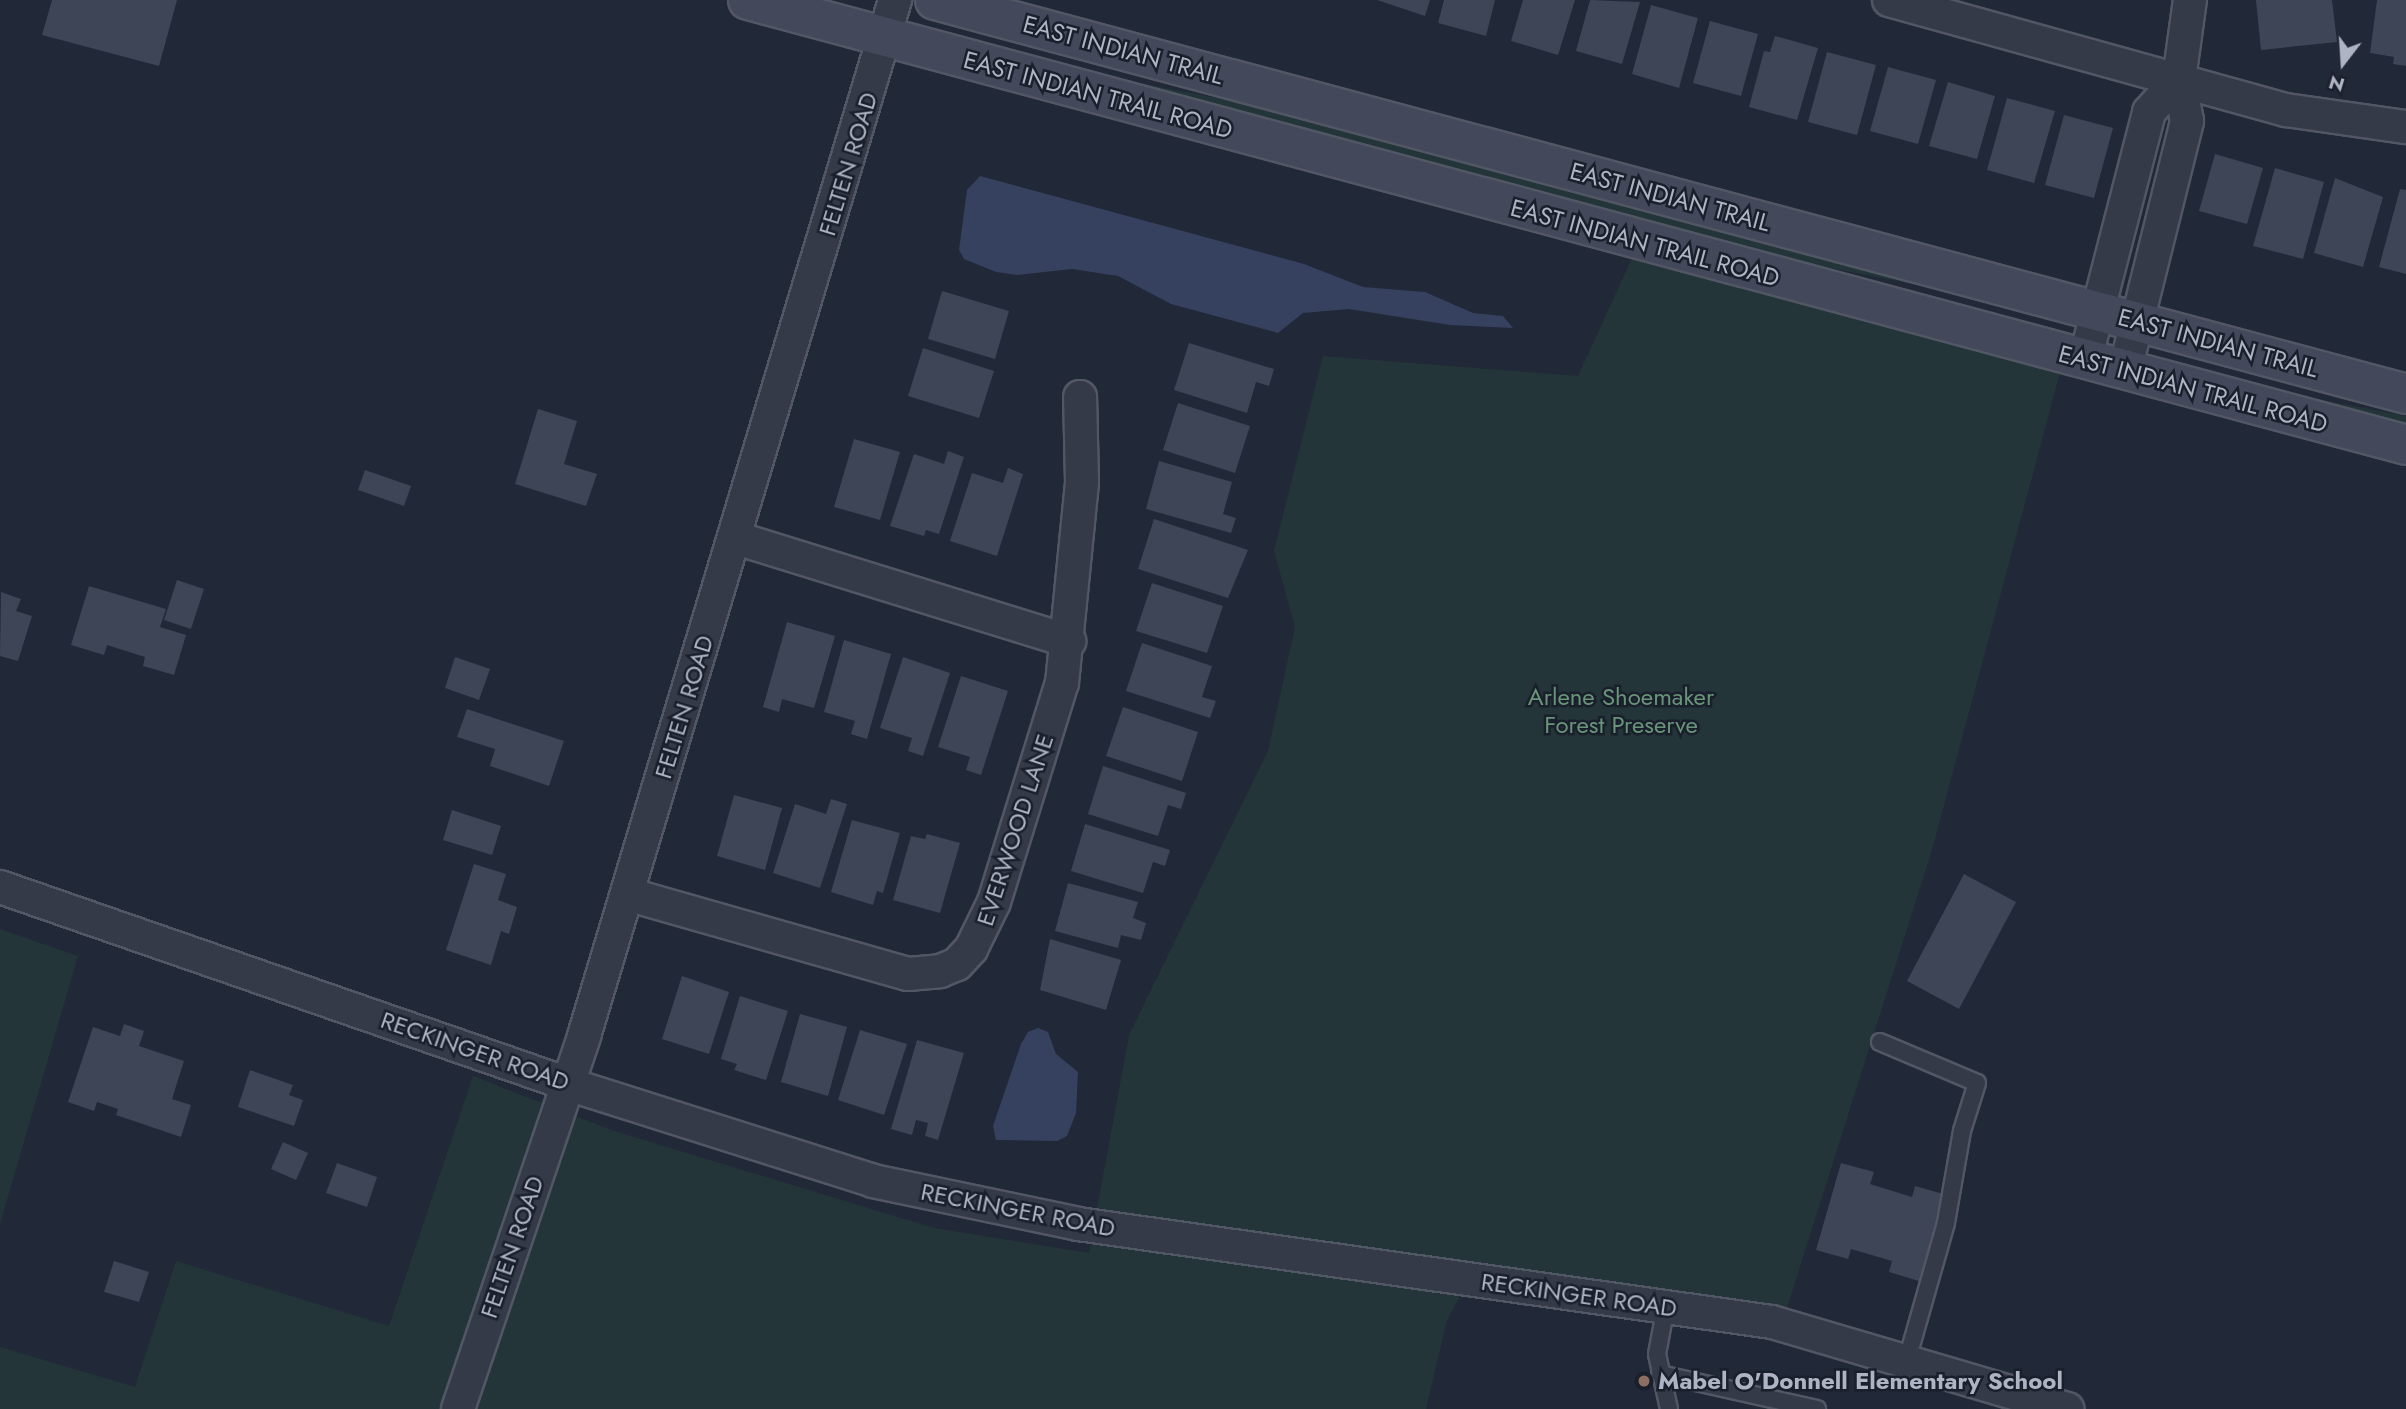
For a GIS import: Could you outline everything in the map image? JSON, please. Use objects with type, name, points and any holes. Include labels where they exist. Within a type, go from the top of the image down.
[{"type":"main road","points":[[748,0],[885,37]]},
{"type":"main road","name":"EAST INDIAN TRAIL","points":[[935,0],[2406,394]]},
{"type":"main road","name":"EAST INDIAN TRAIL ROAD","points":[[885,37],[2406,445]]},
{"type":"street","name":"FELTEN ROAD","points":[[458,1409],[568,1084],[627,894],[736,538],[895,0]]},
{"type":"street","points":[[1889,0],[2286,110],[2406,127]]},
{"type":"street","points":[[2124,370],[2187,121],[2179,79],[2190,0]]},
{"type":"street","points":[[2085,360],[2149,111],[2179,79]]},
{"type":"street","name":"EVERWOOD LANE","points":[[627,894],[882,969],[924,975],[957,964],[985,928],[995,902],[1062,683],[1069,641],[1082,482],[1080,397]]},
{"type":"street","points":[[736,538],[1069,641]]},
{"type":"street","name":"RECKINGER ROAD","points":[[0,887],[568,1084],[873,1181],[996,1210],[1772,1322],[2061,1408]]},
{"type":"lane","points":[[1880,1042],[1977,1083],[1962,1131],[1946,1223],[1907,1360]]},
{"type":"lane","points":[[1666,1306],[1657,1353],[1669,1409]]},
{"type":"lane","points":[[1660,1374],[1817,1409]]},
{"type":"green space","points":[[1122,80],[1298,113],[1913,278],[1913,284],[1721,247],[1119,86]]},
{"type":"green space","name":"Arlene Shoemaker Forest Preserve","points":[[1633,256],[2061,369],[1932,850],[1785,1314],[1478,1264],[1447,1320],[1426,1409],[0,1409],[0,1347],[135,1387],[176,1261],[389,1326],[473,1076],[611,1130],[934,1228],[1089,1253],[1129,1035],[1268,751],[1295,627],[1274,551],[1323,356],[1578,376]]},
{"type":"green space","points":[[2317,399],[2406,416],[2406,430],[2315,406]]},
{"type":"green space","points":[[0,929],[78,956],[0,1224]]},
{"type":"water","points":[[980,176],[1304,264],[1363,287],[1425,292],[1473,313],[1503,316],[1513,328],[1450,325],[1349,309],[1303,313],[1278,333],[1171,304],[1118,276],[1072,269],[1017,275],[996,272],[964,259],[959,250],[967,190]]},
{"type":"water","points":[[1038,1028],[1048,1032],[1056,1054],[1078,1072],[1076,1113],[1067,1136],[1057,1141],[996,1140],[993,1126],[1021,1044],[1028,1032]]},
{"type":"building","points":[[52,0],[177,0],[159,66],[42,35]]},
{"type":"building","points":[[1377,0],[1430,0],[1425,16]]},
{"type":"building","points":[[1444,0],[1495,0],[1486,36],[1438,23]]},
{"type":"building","points":[[1523,0],[1575,0],[1558,55],[1511,41]]},
{"type":"building","points":[[1590,0],[1640,2],[1622,64],[1576,51]]},
{"type":"building","points":[[2256,0],[2332,0],[2337,42],[2261,50]]},
{"type":"building","points":[[2377,0],[2406,0],[2406,66],[2393,64],[2394,57],[2370,53]]},
{"type":"building","points":[[1651,5],[1698,18],[1679,88],[1632,74]]},
{"type":"building","points":[[1710,21],[1758,34],[1741,96],[1693,83]]},
{"type":"building","points":[[1775,36],[1818,48],[1797,120],[1749,107],[1764,51],[1770,52]]},
{"type":"building","points":[[1827,52],[1876,65],[1857,135],[1808,122]]},
{"type":"building","points":[[1888,67],[1936,80],[1918,144],[1870,131]]},
{"type":"building","points":[[1948,82],[1995,96],[1977,159],[1929,146]]},
{"type":"building","points":[[2007,98],[2055,111],[2034,183],[1987,170]]},
{"type":"building","points":[[2064,115],[2113,128],[2094,198],[2045,185]]},
{"type":"building","points":[[2215,154],[2263,168],[2247,224],[2199,211]]},
{"type":"building","points":[[2275,168],[2324,182],[2303,259],[2253,246]]},
{"type":"building","points":[[2335,178],[2383,197],[2363,267],[2314,253]]},
{"type":"building","points":[[2400,189],[2406,190],[2406,274],[2379,267]]},
{"type":"building","points":[[942,291],[1009,311],[995,359],[928,339]]},
{"type":"building","points":[[1189,343],[1274,369],[1269,386],[1256,382],[1247,413],[1174,390]]},
{"type":"building","points":[[923,348],[994,371],[979,418],[908,396]]},
{"type":"building","points":[[1178,403],[1250,426],[1235,473],[1163,450]]},
{"type":"building","points":[[538,409],[577,421],[564,464],[597,474],[586,506],[515,484]]},
{"type":"building","points":[[854,439],[900,452],[880,520],[834,507]]},
{"type":"building","points":[[948,451],[964,457],[939,534],[926,530],[924,536],[890,526],[914,454],[944,464]]},
{"type":"building","points":[[1159,461],[1232,482],[1223,514],[1236,518],[1231,533],[1146,509]]},
{"type":"building","points":[[1008,468],[1023,474],[997,556],[950,541],[972,473],[1003,483]]},
{"type":"building","points":[[365,470],[411,486],[404,506],[358,490]]},
{"type":"building","points":[[1154,519],[1248,550],[1228,598],[1138,569]]},
{"type":"building","points":[[177,580],[204,589],[191,629],[164,620]]},
{"type":"building","points":[[1152,583],[1223,606],[1207,653],[1136,631]]},
{"type":"building","points":[[89,586],[166,609],[160,627],[186,635],[174,675],[143,666],[145,657],[107,645],[104,655],[71,645]]},
{"type":"building","points":[[1,592],[21,599],[16,611],[32,616],[18,661],[0,656]]},
{"type":"building","points":[[787,622],[835,636],[814,708],[782,699],[779,712],[763,707]]},
{"type":"building","points":[[844,640],[891,654],[867,739],[851,734],[855,721],[824,712]]},
{"type":"building","points":[[1142,643],[1212,666],[1202,697],[1216,701],[1210,718],[1126,691]]},
{"type":"building","points":[[455,657],[490,669],[479,700],[445,688]]},
{"type":"building","points":[[903,657],[950,673],[923,756],[908,751],[912,738],[880,728]]},
{"type":"building","points":[[961,676],[1008,691],[981,775],[966,770],[970,757],[938,747]]},
{"type":"building","points":[[1123,707],[1198,732],[1182,781],[1106,756]]},
{"type":"building","points":[[467,709],[564,741],[549,786],[490,766],[495,749],[457,737]]},
{"type":"building","points":[[1103,766],[1186,793],[1181,809],[1168,805],[1158,836],[1088,814]]},
{"type":"building","points":[[734,795],[782,808],[765,870],[717,856]]},
{"type":"building","points":[[831,799],[847,804],[820,888],[773,873],[795,804],[826,814]]},
{"type":"building","points":[[452,810],[501,826],[492,855],[443,840]]},
{"type":"building","points":[[852,820],[900,833],[883,893],[877,891],[873,905],[831,892]]},
{"type":"building","points":[[1085,824],[1170,850],[1165,866],[1153,862],[1143,893],[1071,871]]},
{"type":"building","points":[[927,834],[960,843],[940,913],[893,900],[911,836],[925,839]]},
{"type":"building","points":[[474,864],[506,874],[498,900],[517,907],[509,934],[501,931],[491,965],[446,950]]},
{"type":"building","points":[[1964,874],[2016,902],[1959,1009],[1907,981]]},
{"type":"building","points":[[1068,883],[1138,902],[1133,918],[1146,923],[1141,940],[1121,935],[1118,948],[1055,931]]},
{"type":"building","points":[[1050,939],[1121,960],[1106,1010],[1040,990]]},
{"type":"building","points":[[682,976],[729,992],[709,1054],[662,1039]]},
{"type":"building","points":[[740,996],[788,1011],[766,1080],[734,1070],[737,1064],[721,1059]]},
{"type":"building","points":[[800,1014],[847,1027],[828,1096],[781,1082]]},
{"type":"building","points":[[124,1024],[144,1031],[139,1046],[184,1061],[172,1099],[191,1105],[181,1137],[116,1115],[118,1109],[97,1102],[94,1111],[68,1102],[93,1027],[120,1036]]},
{"type":"building","points":[[860,1030],[907,1044],[884,1115],[838,1100]]},
{"type":"building","points":[[917,1040],[964,1053],[938,1140],[925,1136],[928,1123],[916,1120],[912,1135],[891,1129]]},
{"type":"building","points":[[250,1070],[293,1085],[289,1095],[303,1100],[294,1126],[238,1107]]},
{"type":"building","points":[[283,1142],[308,1153],[296,1180],[271,1169]]},
{"type":"building","points":[[337,1163],[377,1177],[367,1207],[326,1193]]},
{"type":"building","points":[[1841,1163],[1874,1172],[1870,1184],[1912,1197],[1915,1186],[1947,1195],[1922,1282],[1889,1272],[1892,1261],[1851,1249],[1848,1259],[1816,1250]]},
{"type":"building","points":[[114,1261],[149,1272],[139,1302],[104,1292]]},
{"type":"place","name":"Mabel O'Donnell Elementary School","points":[[1644,1381]]}]
